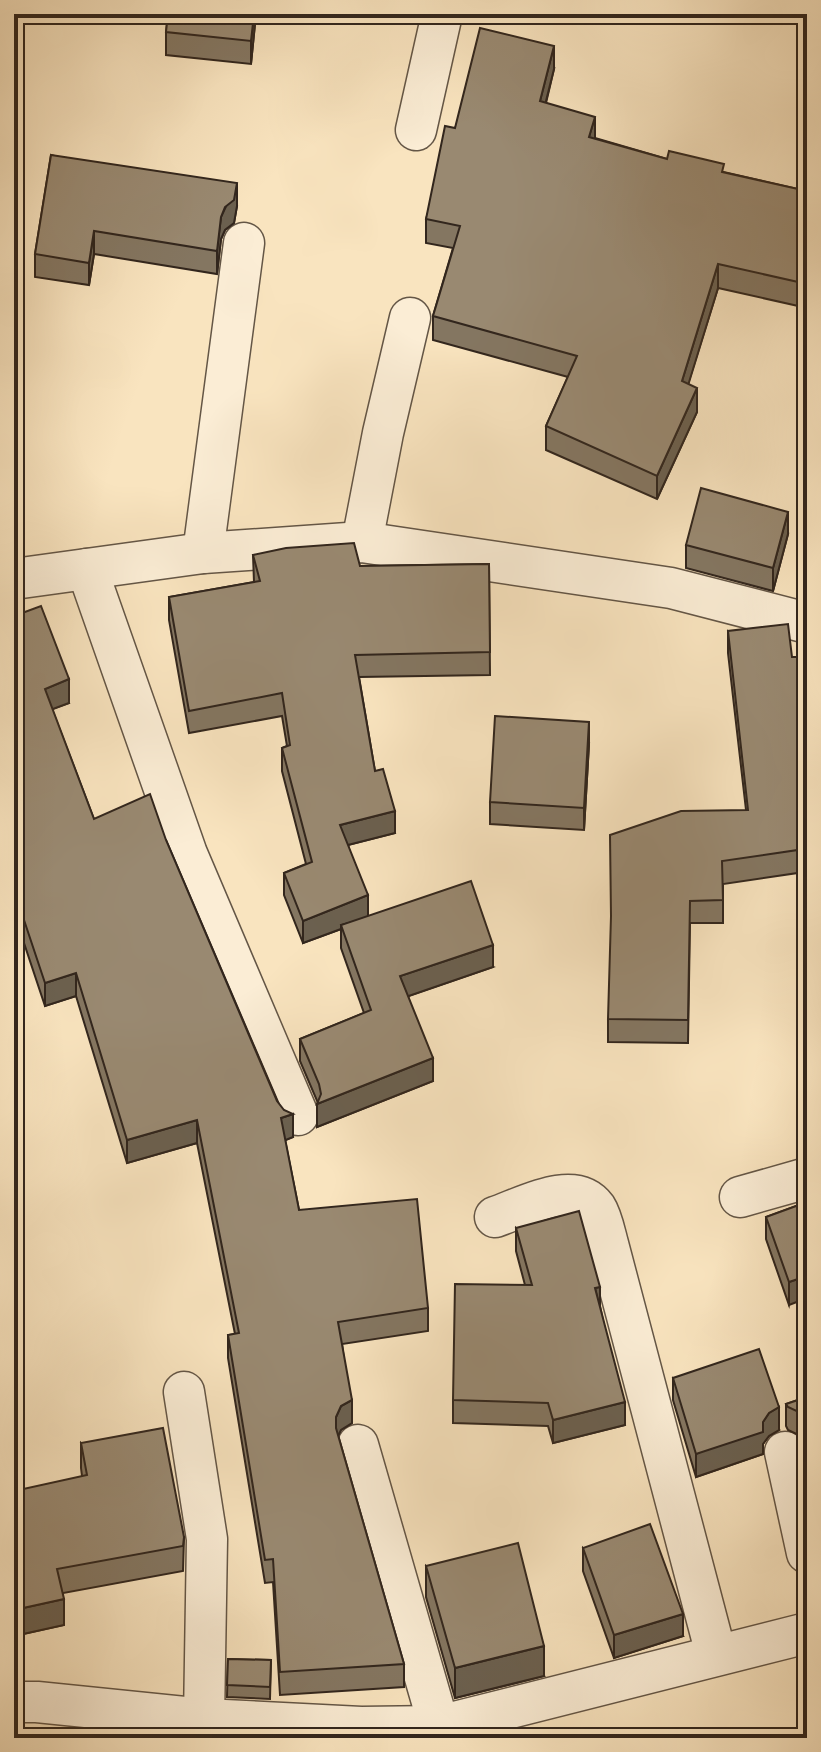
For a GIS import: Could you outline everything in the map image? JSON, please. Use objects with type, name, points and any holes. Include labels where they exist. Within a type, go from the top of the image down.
[{"type":"street","points":[[416,130],[442,14]]},
{"type":"street","points":[[203,553],[244,243]]},
{"type":"street","points":[[362,542],[410,318]]},
{"type":"street","points":[[14,579],[203,553],[362,542],[671,588],[805,614]]},
{"type":"street","points":[[87,569],[187,854],[298,1115]]},
{"type":"street","points":[[740,1197],[807,1178]]},
{"type":"street","points":[[495,1217],[564,1193],[583,1196],[597,1209],[716,1654]]},
{"type":"street","points":[[184,1392],[207,1539],[204,1719]]},
{"type":"street","points":[[358,1445],[439,1726]]},
{"type":"street","points":[[785,1452],[807,1553]]},
{"type":"street","points":[[14,1702],[204,1719],[361,1727],[439,1726],[807,1633]]},
{"type":"building","points":[[168,14],[254,14],[251,41],[166,32]]},
{"type":"building","points":[[480,28],[554,46],[540,101],[595,117],[589,137],[667,159],[669,151],[724,164],[722,172],[807,191],[807,284],[718,264],[682,381],[697,388],[657,476],[546,426],[577,356],[433,316],[460,226],[426,219],[445,126],[455,128]]},
{"type":"building","points":[[51,155],[237,183],[234,200],[225,207],[221,217],[217,251],[94,231],[89,263],[35,254]]},
{"type":"building","points":[[701,488],[788,512],[773,568],[686,545]]},
{"type":"building","points":[[354,543],[360,566],[489,564],[490,652],[355,655],[375,771],[383,769],[395,811],[340,825],[368,895],[303,921],[284,873],[312,862],[282,748],[290,745],[282,693],[189,711],[169,597],[260,581],[253,555],[286,548]]},
{"type":"building","points":[[41,606],[69,679],[45,689],[94,819],[150,794],[166,840],[277,1101],[284,1110],[293,1114],[281,1118],[299,1210],[417,1199],[428,1308],[338,1322],[352,1400],[341,1406],[336,1417],[336,1428],[404,1664],[280,1672],[273,1559],[265,1560],[228,1335],[239,1333],[197,1120],[127,1140],[76,973],[45,983],[19,905],[14,907],[14,616]]},
{"type":"building","points":[[788,624],[792,657],[807,657],[807,895],[798,850],[722,861],[723,900],[690,901],[688,1020],[608,1019],[610,835],[681,811],[748,810],[728,631]]},
{"type":"building","points":[[495,716],[589,722],[584,808],[490,802]]},
{"type":"building","points":[[471,881],[493,945],[400,976],[433,1058],[317,1104],[321,1094],[319,1084],[300,1039],[371,1010],[341,925]]},
{"type":"building","points":[[807,1202],[807,1276],[789,1282],[766,1217]]},
{"type":"building","points":[[579,1211],[600,1287],[595,1288],[625,1402],[553,1420],[548,1403],[453,1400],[455,1284],[532,1285],[516,1228]]},
{"type":"building","points":[[759,1349],[779,1407],[769,1413],[763,1422],[763,1432],[696,1454],[673,1378]]},
{"type":"building","points":[[807,1397],[807,1424],[801,1413],[786,1404]]},
{"type":"building","points":[[163,1428],[184,1537],[183,1546],[57,1569],[64,1599],[14,1610],[14,1491],[87,1475],[81,1443]]},
{"type":"building","points":[[650,1524],[683,1614],[614,1635],[583,1548]]},
{"type":"building","points":[[518,1543],[544,1646],[455,1668],[426,1566]]},
{"type":"building","points":[[228,1659],[271,1660],[270,1687],[227,1685]]}]
